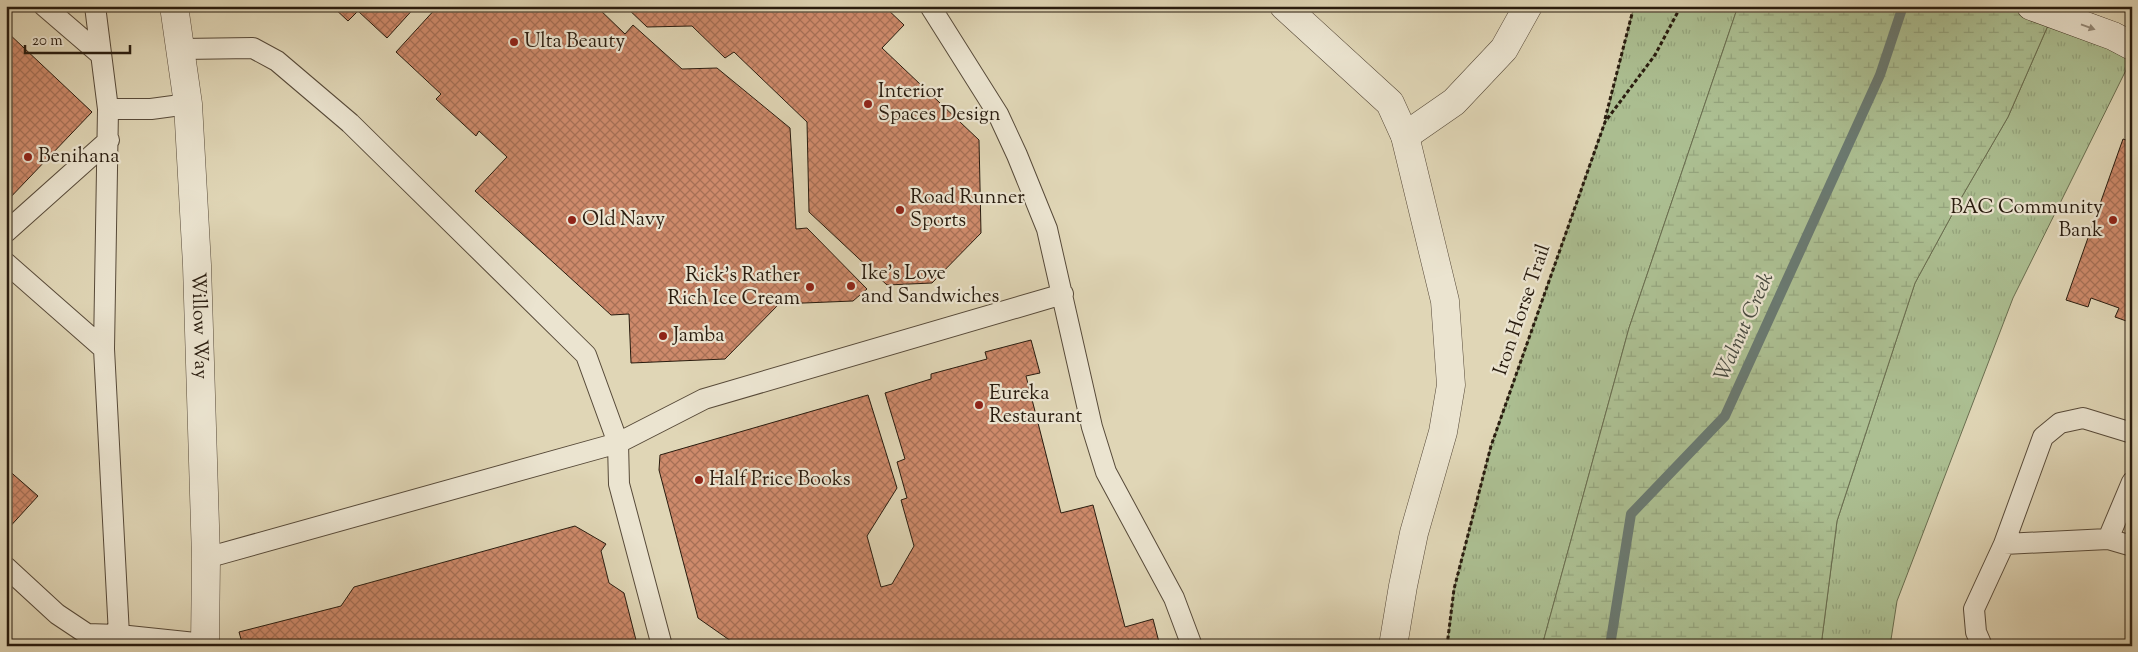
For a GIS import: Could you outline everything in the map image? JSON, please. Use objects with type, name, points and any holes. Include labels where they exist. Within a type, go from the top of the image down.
[{"type":"street","name":"Willow Way","points":[[174,6],[188,104],[197,265],[206,558],[205,645]]},
{"type":"street","points":[[1284,6],[1390,103],[1405,136],[1445,300],[1451,385],[1443,432],[1414,533],[1402,586],[1393,646]]},
{"type":"street","points":[[1405,136],[1454,102],[1504,49],[1528,6]]},
{"type":"street","points":[[2031,6],[2122,41]]},
{"type":"lane","points":[[44,6],[101,55]]},
{"type":"lane","points":[[95,6],[108,109],[109,140],[104,348],[119,635]]},
{"type":"lane","points":[[930,6],[998,114],[1047,229],[1092,427],[1106,472],[1174,598],[1192,646]]},
{"type":"lane","points":[[181,50],[252,48],[277,61],[350,123],[586,355],[618,443],[619,484],[662,646]]},
{"type":"lane","points":[[108,109],[151,109],[188,104]]},
{"type":"lane","points":[[6,232],[109,140]]},
{"type":"lane","points":[[6,263],[104,348]]},
{"type":"lane","points":[[206,558],[618,443],[704,399],[1063,294]]},
{"type":"lane","points":[[1982,646],[1976,632],[1974,609],[2004,544],[2043,437],[2060,423],[2082,418],[2132,433]]},
{"type":"lane","points":[[2108,539],[2132,482]]},
{"type":"lane","points":[[2004,544],[2108,539],[2132,546]]},
{"type":"lane","points":[[6,567],[57,614],[87,634],[119,635],[205,645]]},
{"type":"path","points":[[1605,122],[1634,6]]},
{"type":"path","name":"Iron Horse Trail","points":[[1447,646],[1454,590],[1491,446],[1605,122],[1655,55],[1681,6]]},
{"type":"green space","points":[[1634,6],[1738,6],[1629,328],[1542,646],[1447,646],[1454,589],[1491,446],[1605,122]]},
{"type":"green space","points":[[1738,6],[2031,6],[2053,14],[2008,117],[1915,283],[1837,521],[1821,646],[1542,646],[1629,328]]},
{"type":"green space","points":[[2053,14],[2132,58],[2013,298],[1897,601],[1890,646],[1821,646],[1837,521],[1915,283],[2008,117]]},
{"type":"building","points":[[332,6],[416,6],[387,38],[358,11],[348,21]]},
{"type":"building","points":[[438,6],[596,6],[625,34],[633,25],[682,69],[717,68],[790,128],[796,229],[807,228],[867,289],[853,301],[779,304],[725,359],[631,363],[629,314],[611,315],[475,191],[507,157],[479,131],[476,136],[436,99],[441,94],[396,52]]},
{"type":"building","points":[[625,6],[884,6],[904,25],[882,48],[979,140],[981,233],[932,283],[887,285],[809,212],[807,122],[734,52],[725,58],[692,26],[647,27]]},
{"type":"building","name":"Benihana","points":[[6,31],[92,112],[6,202]]},
{"type":"building","name":"BAC Community Bank","points":[[2123,139],[2132,142],[2132,323],[2115,317],[2119,308],[2091,298],[2088,307],[2066,300]]},
{"type":"building","points":[[1031,340],[1040,373],[1026,376],[1061,513],[1093,505],[1125,627],[1153,619],[1160,646],[738,646],[698,618],[659,470],[660,455],[868,395],[897,488],[867,536],[881,587],[892,584],[914,546],[901,500],[907,498],[897,462],[905,459],[885,393],[931,379],[931,374],[987,359],[985,352]]},
{"type":"building","points":[[6,468],[38,496],[6,531]]},
{"type":"building","points":[[575,526],[606,544],[601,551],[609,583],[624,593],[637,644],[635,646],[243,646],[239,632],[341,606],[354,587]]},
{"type":"waterway","name":"Walnut Creek","points":[[1610,646],[1631,514],[1725,416],[1880,75],[1903,6]]},
{"type":"place","name":"Ulta Beauty","points":[[514,42]]},
{"type":"place","name":"Interior Spaces Design","points":[[868,104]]},
{"type":"place","name":"Benihana","points":[[28,157]]},
{"type":"place","name":"Road Runner Sports","points":[[900,210]]},
{"type":"place","name":"Old Navy","points":[[572,220]]},
{"type":"place","name":"BAC Community Bank","points":[[2113,220]]},
{"type":"place","name":"Ike's Love and Sandwiches","points":[[851,286]]},
{"type":"place","name":"Rick's Rather Rich Ice Cream","points":[[810,287]]},
{"type":"place","name":"Jamba","points":[[663,336]]},
{"type":"place","name":"Eureka Restaurant","points":[[979,405]]},
{"type":"place","name":"Half Price Books","points":[[699,480]]}]
